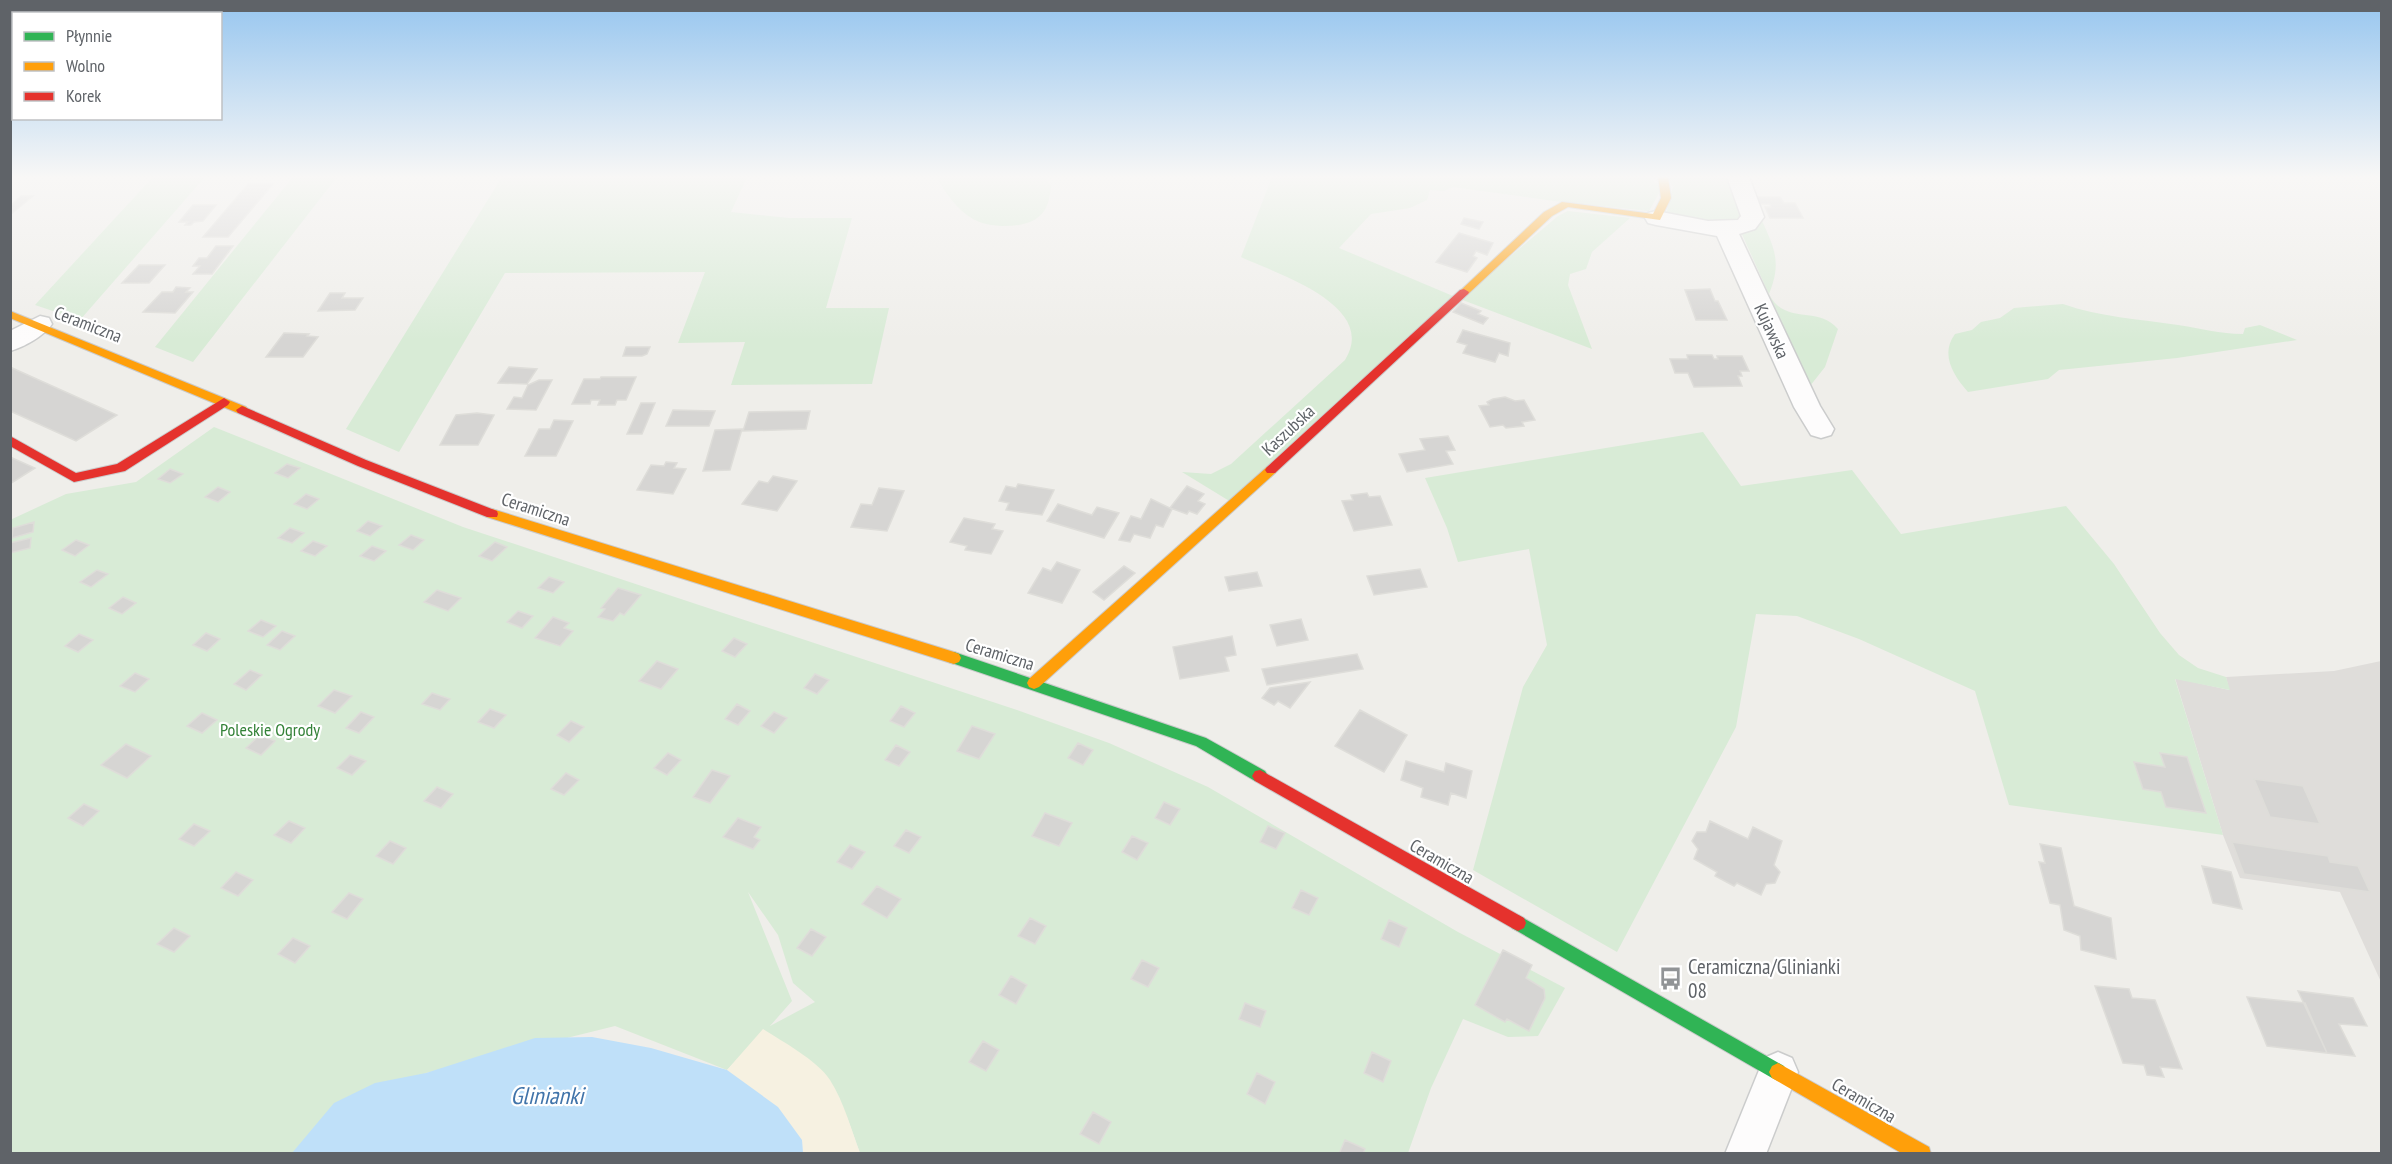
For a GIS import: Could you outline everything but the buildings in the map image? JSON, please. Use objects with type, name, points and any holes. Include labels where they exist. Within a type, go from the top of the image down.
[{"type":"street","name":"Kaszubska","points":[[1034,683],[1304,441],[1529,231]]},
{"type":"street","name":"Kujawska","points":[[1726,231],[1807,406],[1821,429]]},
{"type":"street","name":"Ceramiczna","points":[[10,314],[152,369],[338,454],[483,511],[1034,683],[1130,714],[1201,742],[1922,1154]]},
{"type":"street","points":[[10,343],[40,324]]},
{"type":"street","points":[[10,440],[74,478],[121,468],[224,402]]},
{"type":"street","points":[[1745,1154],[1778,1072]]},
{"type":"shaded area","points":[[2381,661],[2381,982],[2340,892],[2240,878],[2223,835],[2175,678],[2229,690],[2226,677],[2334,671]]},
{"type":"green space","points":[[103,231],[158,231],[80,320],[35,305]]},
{"type":"green space","points":[[249,231],[295,231],[193,362],[155,347]]},
{"type":"green space","points":[[468,231],[848,231],[826,308],[889,308],[872,384],[731,385],[745,342],[678,343],[705,272],[505,273],[399,452],[346,429]]},
{"type":"green space","points":[[1251,231],[1355,231],[1339,248],[1453,296],[1231,502],[1182,472],[1211,474],[1231,464],[1345,360],[1352,340],[1348,323],[1337,308],[1319,294],[1241,257]]},
{"type":"green space","points":[[1540,231],[1615,231],[1592,252],[1586,269],[1570,274],[1568,285],[1592,349],[1460,299]]},
{"type":"green space","points":[[1767,231],[1776,262],[1769,294],[1776,304],[1792,313],[1821,318],[1838,329],[1825,367],[1810,386],[1741,232]]},
{"type":"green space","points":[[2063,304],[2105,315],[2226,333],[2243,334],[2245,328],[2260,325],[2297,340],[2177,358],[2059,370],[2048,379],[1968,392],[1950,364],[1949,349],[1955,334],[1972,330],[1981,322],[2000,318],[2014,308]]},
{"type":"green space","name":"Poleskie Ogrody","points":[[214,427],[463,527],[1017,710],[1109,743],[1208,787],[1458,932],[1565,988],[1538,1036],[1508,1037],[1463,1019],[1431,1088],[1408,1153],[860,1153],[847,1117],[764,1030],[727,1070],[615,1026],[426,1073],[293,1153],[11,1153],[10,520],[66,494],[136,482]],"holes":[[[748,892],[778,935],[793,983],[815,1002],[770,1026],[792,1001]]]},
{"type":"green space","points":[[1703,432],[1741,486],[1852,470],[1901,534],[2066,506],[2114,564],[2160,633],[2179,655],[2198,668],[2226,677],[2230,690],[2175,679],[2223,835],[2009,805],[1975,691],[1859,639],[1797,616],[1756,614],[1736,727],[1617,952],[1473,870],[1523,687],[1547,645],[1529,549],[1458,562],[1447,528],[1425,478]]},
{"type":"sand","points":[[763,1029],[817,1065],[830,1080],[843,1106],[860,1153],[803,1153],[802,1140],[727,1070]]},
{"type":"water","name":"Glinianki","points":[[592,1037],[651,1048],[727,1070],[778,1107],[802,1140],[803,1153],[292,1153],[334,1103],[375,1083],[426,1073],[535,1038]]},
{"type":"traffic: fast","points":[[954,658],[1201,742],[1260,776]]},
{"type":"traffic: fast","points":[[1518,923],[1778,1072]]},
{"type":"traffic: slow","points":[[1464,292],[1529,231]]},
{"type":"traffic: slow","points":[[10,314],[242,410]]},
{"type":"traffic: slow","points":[[1034,683],[1271,470]]},
{"type":"traffic: slow","points":[[492,514],[954,658]]},
{"type":"traffic: slow","points":[[1778,1072],[1922,1154]]},
{"type":"traffic: jam","points":[[1271,470],[1464,292]]},
{"type":"traffic: jam","points":[[10,440],[74,478],[121,468],[224,402]]},
{"type":"traffic: jam","points":[[242,410],[362,463],[492,514]]},
{"type":"traffic: jam","points":[[1260,776],[1518,923]]},
{"type":"place","name":"Ceramiczna/Glinianki 08","points":[[1670,978]]}]
